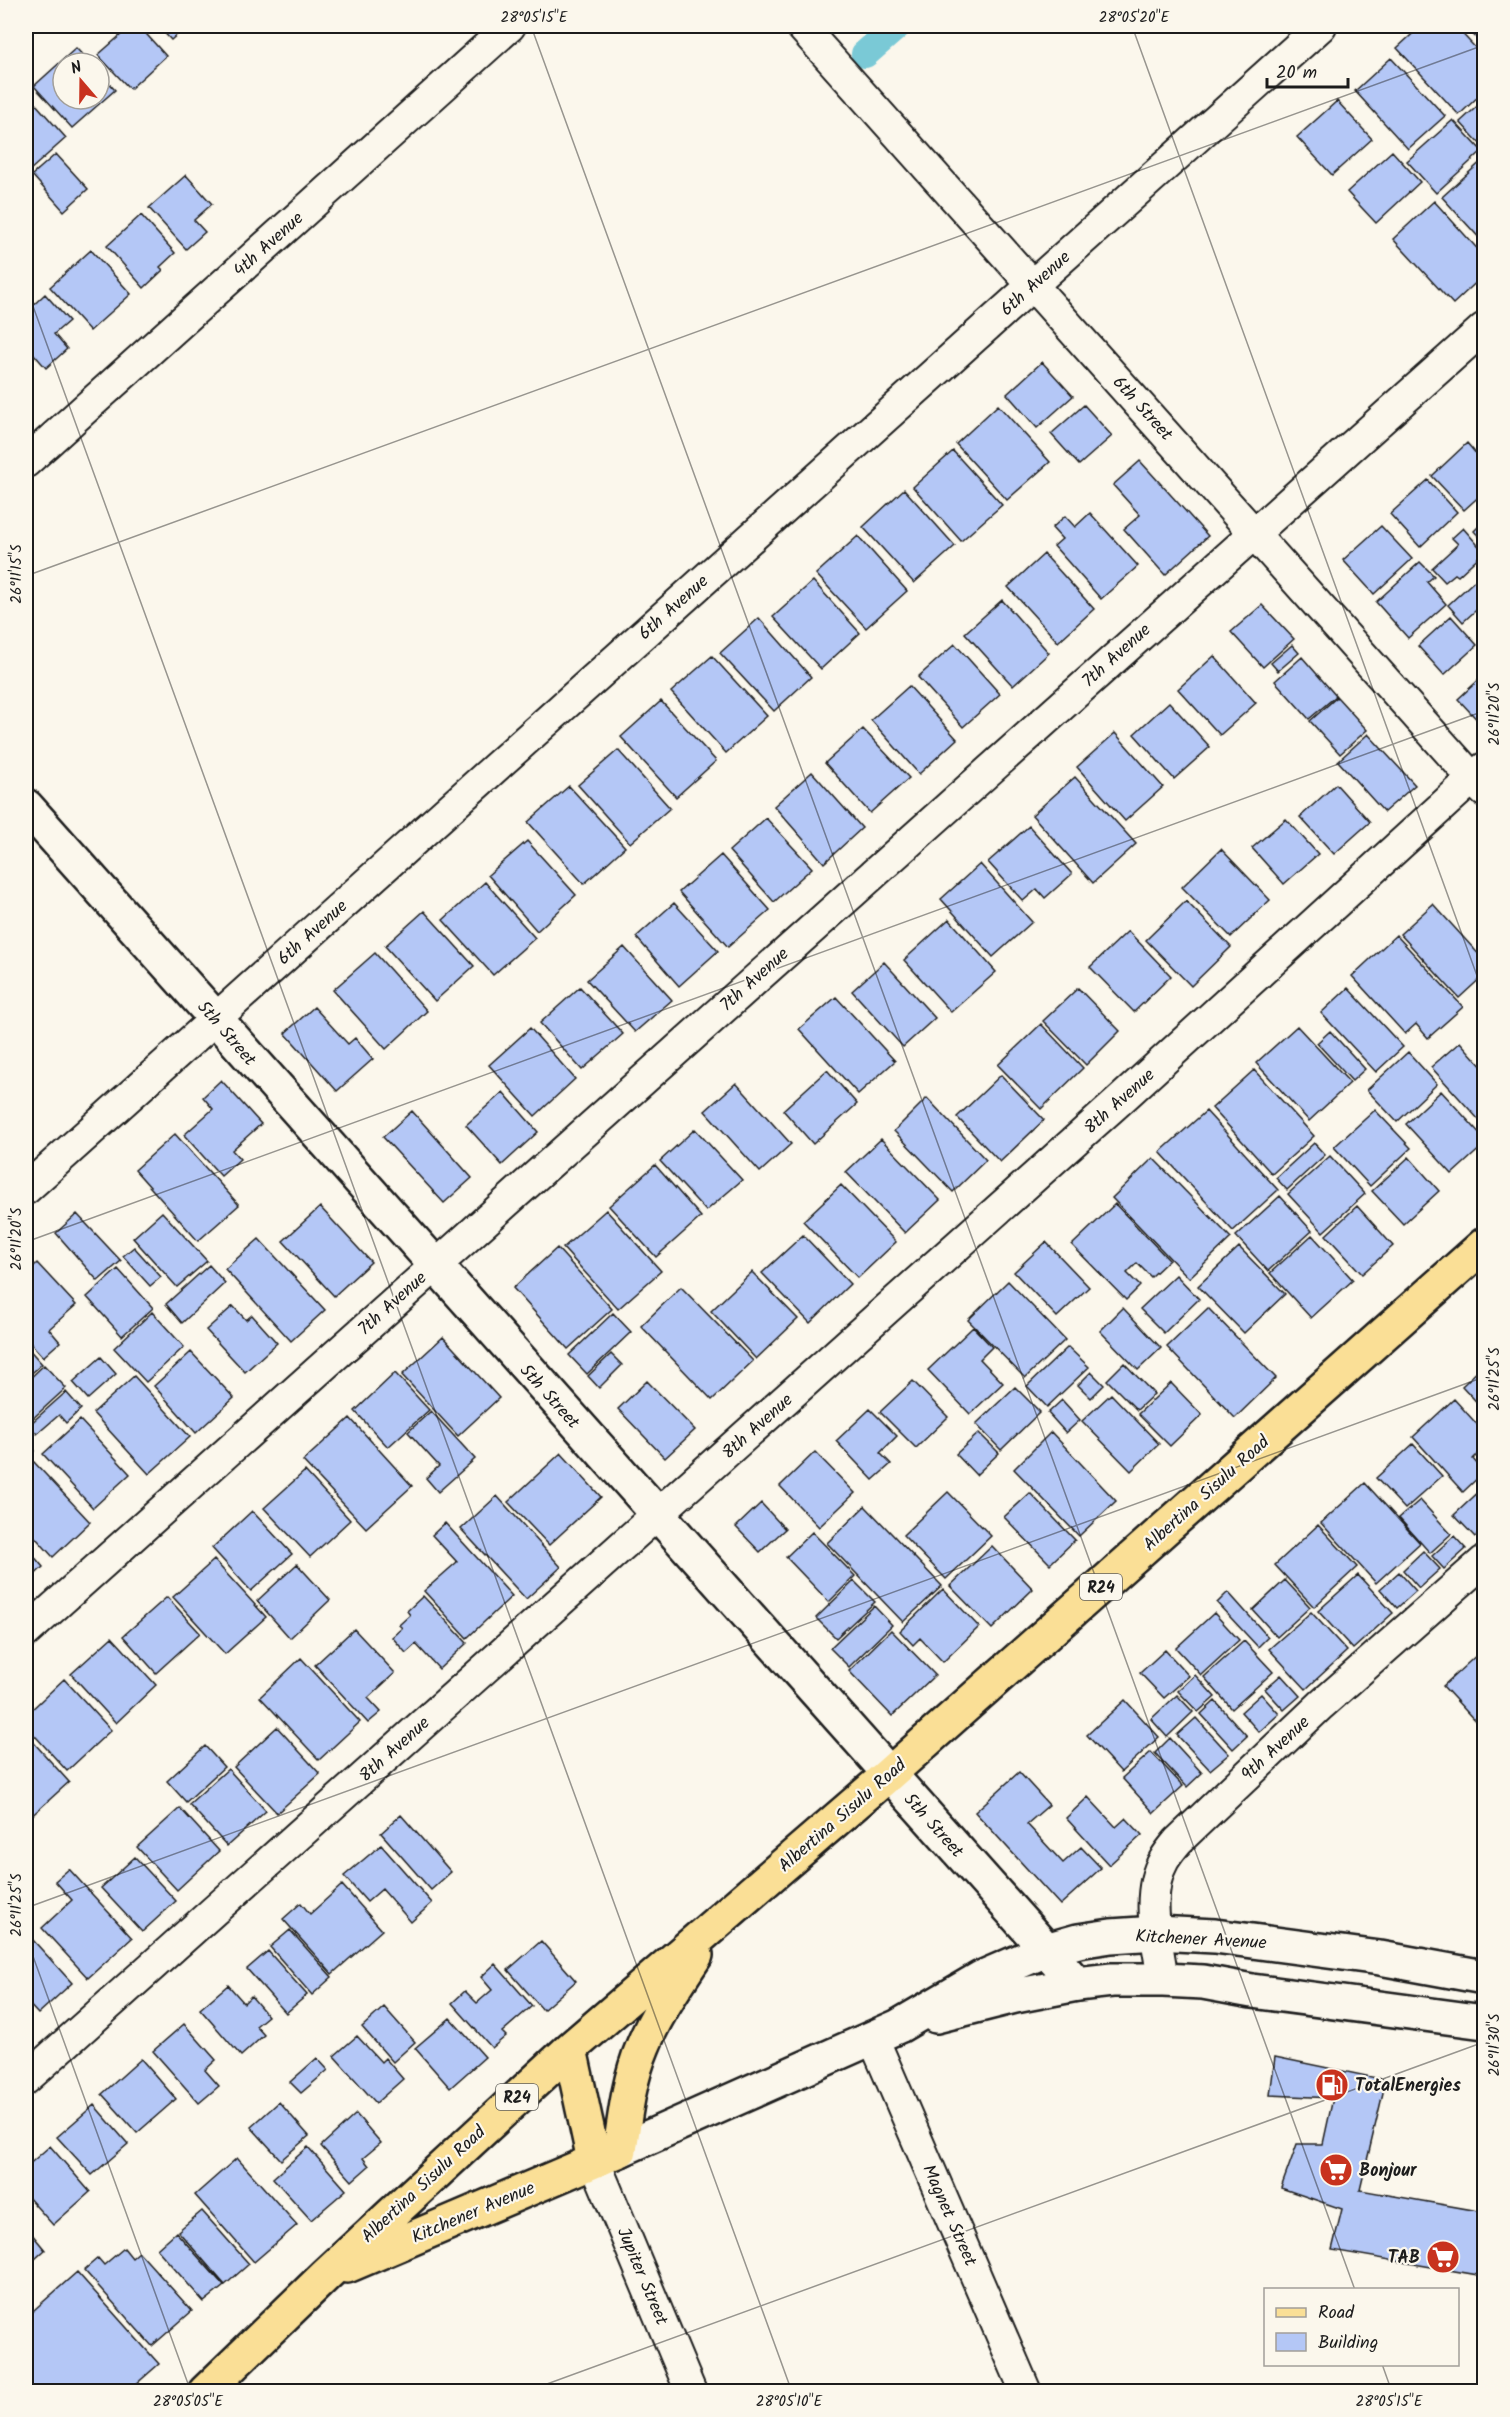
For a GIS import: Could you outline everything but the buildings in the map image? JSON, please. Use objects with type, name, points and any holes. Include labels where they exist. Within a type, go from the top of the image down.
[{"type":"main road","name":"Albertina Sisulu Road","points":[[204,2391],[570,2049],[888,1775],[1485,1245]]},
{"type":"main road","name":"R24","points":[[607,2155],[643,2046],[667,1999],[715,1926]]},
{"type":"main road","points":[[570,2049],[607,2155]]},
{"type":"main road","name":"Kitchener Avenue","points":[[326,2275],[607,2155]]},
{"type":"street","name":"4th Avenue","points":[[26,462],[510,26]]},
{"type":"street","name":"6th Street","points":[[801,26],[1254,532],[1481,779]]},
{"type":"street","name":"6th Avenue","points":[[26,1189],[1321,26]]},
{"type":"street","name":"7th Avenue","points":[[26,1632],[1254,532],[1485,328]]},
{"type":"street","name":"8th Avenue","points":[[26,2079],[1481,779]]},
{"type":"street","name":"5th Street","points":[[26,806],[888,1775],[1077,1984]]},
{"type":"street","name":"9th Avenue","points":[[1163,1980],[1156,1933],[1154,1904],[1156,1880],[1163,1861],[1178,1841],[1321,1705],[1485,1561]]},
{"type":"street","name":"Kitchener Avenue","points":[[607,2155],[886,2032],[981,1978],[1046,1950],[1100,1937],[1156,1933],[1215,1936],[1380,1958],[1485,1977]]},
{"type":"street","name":"Kitchener Avenue","points":[[886,2032],[1015,1996],[1112,1980],[1203,1982],[1252,1991],[1485,2022]]},
{"type":"street","name":"Magnet Street","points":[[886,2032],[1026,2391]]},
{"type":"street","name":"Jupiter Street","points":[[607,2155],[691,2391]]},
{"type":"waterway","points":[[865,54],[897,26]]},
{"type":"place","name":"TotalEnergies","points":[[1332,2085]]},
{"type":"place","name":"Bonjour","points":[[1336,2170]]},
{"type":"place","name":"TAB","points":[[1443,2257]]}]
